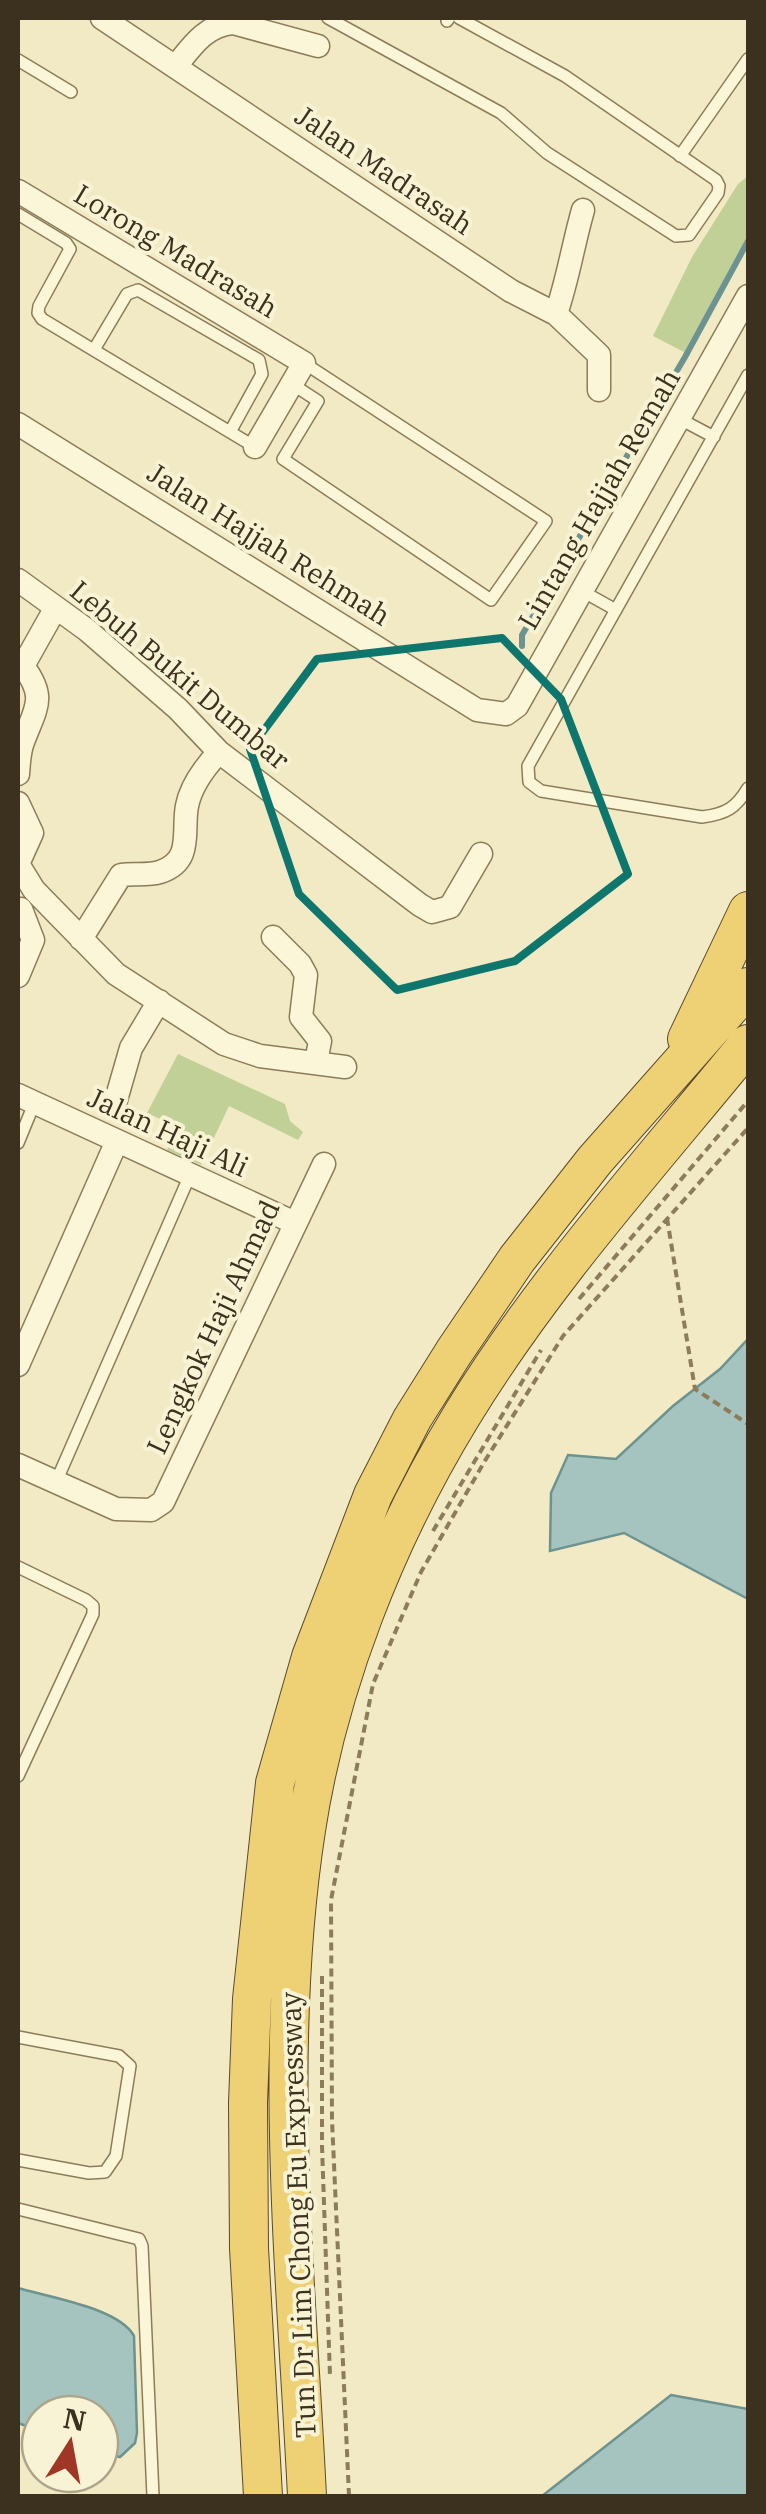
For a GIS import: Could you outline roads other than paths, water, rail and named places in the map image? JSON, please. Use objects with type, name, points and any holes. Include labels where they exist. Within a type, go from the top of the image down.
[{"type":"highway","points":[[668,1080],[748,911]]},
{"type":"highway","name":"Tun Dr Lim Chong Eu Expressway","points":[[263,2496],[250,2248],[248,2103],[252,1998],[275,1783],[294,1713],[342,1570],[412,1419],[517,1259],[595,1160],[668,1080],[741,1016]]},
{"type":"highway","name":"Tun Dr Lim Chong Eu Expressway","points":[[307,2496],[293,2233],[290,2008],[292,1950],[306,1828],[333,1713],[395,1544],[424,1481],[461,1416],[559,1276],[697,1107],[741,1016]]},
{"type":"highway","points":[[697,1107],[748,1068]]},
{"type":"street","name":"Jalan Madrasah","points":[[102,18],[511,291],[556,314],[599,355],[599,390]]},
{"type":"street","points":[[176,66],[196,41],[222,24],[233,23],[318,46]]},
{"type":"street","name":"Lorong Madrasah","points":[[18,190],[304,363]]},
{"type":"street","points":[[556,314],[583,210]]},
{"type":"street","name":"Lintang Hajjah Remah","points":[[489,714],[506,714],[517,706],[747,302]]},
{"type":"street","points":[[256,446],[304,363]]},
{"type":"street","name":"Jalan Hajjah Rehmah","points":[[18,424],[489,714]]},
{"type":"street","name":"Lebuh Bukit Dumbar","points":[[18,580],[87,630],[178,709],[219,752],[391,885],[432,912],[450,907],[480,854]]},
{"type":"street","points":[[18,774],[21,746],[39,704],[36,683],[20,665],[35,649],[55,609]]},
{"type":"street","points":[[81,939],[121,875],[159,872],[182,854],[187,842],[187,806],[206,766],[219,752]]},
{"type":"street","points":[[18,803],[32,833],[18,864],[34,940],[18,976]]},
{"type":"street","points":[[24,903],[81,939],[116,974],[224,1044],[260,1056],[344,1067]]},
{"type":"street","points":[[273,937],[306,975],[300,1010],[320,1041],[316,1062]]},
{"type":"street","points":[[116,1100],[132,1048],[159,1001]]},
{"type":"street","name":"Jalan Haji Ali","points":[[26,1099],[295,1224]]},
{"type":"street","points":[[18,1365],[116,1141]]},
{"type":"street","name":"Lengkok Haji Ahmad","points":[[56,1482],[116,1509],[151,1510],[163,1502],[324,1164]]},
{"type":"street","points":[[18,1465],[56,1482]]},
{"type":"lane","points":[[328,18],[407,55],[500,112],[547,152],[680,238],[692,232],[720,186],[565,76],[452,18]]},
{"type":"lane","points":[[680,156],[748,59]]},
{"type":"lane","points":[[18,60],[71,92]]},
{"type":"lane","points":[[18,214],[66,242],[70,249],[38,313],[42,319],[256,446]]},
{"type":"lane","points":[[95,348],[126,294],[138,290],[259,360],[262,374],[230,432]]},
{"type":"lane","points":[[292,384],[318,400],[284,459],[492,600],[546,521],[304,363]]},
{"type":"lane","points":[[748,375],[528,766],[529,782],[541,790],[702,817],[721,815],[737,807],[748,788]]},
{"type":"lane","points":[[680,419],[714,437]]},
{"type":"lane","points":[[582,591],[616,610]]},
{"type":"lane","points":[[18,1143],[26,1099]]},
{"type":"lane","points":[[56,1482],[190,1175]]},
{"type":"lane","points":[[18,1567],[86,1600],[93,1606],[93,1614],[18,1776]]},
{"type":"lane","points":[[18,2037],[119,2056],[130,2066],[116,2156],[105,2172],[89,2173],[18,2160]]},
{"type":"lane","points":[[18,2209],[139,2239],[153,2496]]},
{"type":"water","points":[[748,1339],[748,1599],[624,1533],[550,1551],[551,1493],[568,1455],[616,1459],[720,1369]]},
{"type":"water","points":[[18,2288],[99,2311],[126,2326],[134,2336],[137,2433],[135,2443],[120,2457],[120,2394],[20,2394],[18,2423]]},
{"type":"water","points":[[671,2395],[748,2409],[748,2496],[542,2496]]},
{"type":"waterway","points":[[522,646],[522,635],[685,357],[748,241]]}]
